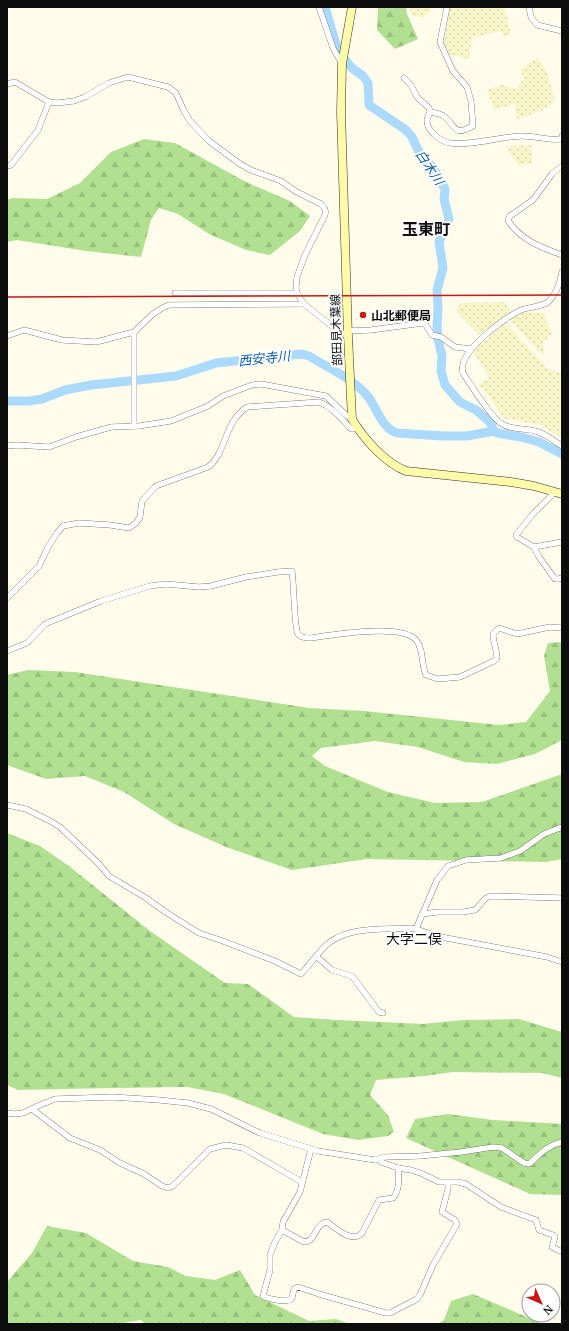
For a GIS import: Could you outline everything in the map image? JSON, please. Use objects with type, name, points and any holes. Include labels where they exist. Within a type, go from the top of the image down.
[{"type":"main road","name":"部田見木葉線","points":[[352,7],[343,59],[341,112],[352,419],[365,439],[396,467],[406,471],[511,482],[562,494]]},
{"type":"street","points":[[319,7],[333,48],[343,59]]},
{"type":"street","points":[[430,112],[440,114],[446,118],[454,129],[460,131],[472,126],[472,101],[468,88],[453,71],[440,42],[447,7]]},
{"type":"street","points":[[529,7],[531,17],[537,25],[562,31]]},
{"type":"street","points":[[7,84],[15,82],[49,102],[57,103],[74,101],[85,97],[109,83],[128,77],[168,87],[174,90],[178,94],[184,111],[190,121],[209,141],[240,164],[251,170],[281,181],[295,191],[321,204],[325,209],[325,215],[322,223],[304,255],[297,277],[297,293],[304,304],[338,331],[348,333],[423,323],[432,335],[441,337],[451,346],[471,350]]},
{"type":"street","points":[[404,78],[411,85],[417,97],[429,108],[430,112],[427,121],[428,126],[442,141],[450,143],[484,141],[523,135],[553,140],[562,139]]},
{"type":"street","points":[[7,166],[11,165],[38,130],[49,102]]},
{"type":"street","points":[[562,166],[552,174],[533,200],[510,216],[508,220],[510,224],[528,240],[562,255]]},
{"type":"street","points":[[562,272],[557,290],[546,303],[522,310],[508,317],[482,338],[471,350],[462,366],[463,373],[493,416],[501,424],[535,431],[562,446]]},
{"type":"street","points":[[175,293],[297,293]]},
{"type":"street","points":[[7,336],[24,330],[62,340],[96,342],[134,332],[158,311],[169,305],[304,304]]},
{"type":"street","points":[[134,332],[134,426]]},
{"type":"street","points":[[7,446],[17,445],[49,447],[111,426],[134,426],[171,420],[208,406],[223,396],[252,385],[261,384],[326,396],[352,419]]},
{"type":"street","points":[[7,598],[39,566],[51,542],[63,526],[79,523],[130,528],[140,517],[144,497],[156,486],[208,467],[214,462],[234,420],[240,412],[247,407],[319,402],[333,409],[350,428],[357,428]]},
{"type":"street","points":[[553,492],[516,535],[534,547],[539,557],[555,579],[562,578]]},
{"type":"street","points":[[534,547],[562,542]]},
{"type":"street","points":[[7,651],[27,643],[45,624],[101,601],[150,586],[166,584],[199,587],[211,586],[246,577],[292,571],[295,618],[298,634],[302,638],[358,632],[396,632],[408,634],[418,641],[423,668],[426,675],[438,679],[460,678],[494,661],[497,658],[497,653],[493,640],[493,634],[499,628],[517,634],[550,627],[562,628]]},
{"type":"street","points":[[7,806],[26,809],[50,820],[60,827],[98,863],[109,876],[146,898],[199,933],[261,956],[301,974],[329,942],[345,933],[368,930],[416,929],[441,937],[547,957],[562,962]]},
{"type":"street","points":[[416,929],[437,880],[448,866],[466,860],[500,858],[520,851],[544,834],[562,826]]},
{"type":"street","points":[[422,914],[475,910],[486,898],[491,896],[562,898]]},
{"type":"street","points":[[317,956],[332,970],[352,976],[379,1012],[383,1013]]},
{"type":"street","points":[[7,1113],[24,1113],[55,1100],[74,1098],[112,1097],[188,1103],[211,1109],[260,1133],[318,1152],[375,1160],[385,1157],[420,1156],[461,1152],[493,1146],[502,1148],[524,1163],[529,1164],[554,1144],[562,1142]]},
{"type":"street","points":[[32,1109],[70,1138],[100,1150],[120,1163],[144,1174],[162,1186],[168,1188],[173,1186],[210,1149],[226,1145],[242,1148],[302,1182]]},
{"type":"street","points":[[311,1149],[300,1192],[283,1222],[282,1230],[270,1255],[270,1270],[263,1296],[264,1298],[290,1300],[294,1289],[298,1287],[390,1313],[419,1297],[433,1266],[455,1230],[457,1224],[457,1222],[442,1212],[448,1189],[448,1183]]},
{"type":"street","points":[[381,1159],[381,1162],[398,1168],[411,1170],[439,1182],[458,1182],[466,1184],[501,1207],[536,1220],[539,1230],[555,1237],[552,1247],[562,1252]]},
{"type":"street","points":[[282,1230],[304,1242],[307,1242],[311,1240],[322,1224],[327,1222],[345,1234],[354,1238],[358,1237],[362,1233],[379,1200],[393,1198],[395,1195],[399,1182],[398,1168]]},
{"type":"shaded area","points":[[410,7],[431,7],[431,11],[424,18],[411,15]]},
{"type":"shaded area","points":[[450,7],[504,7],[511,33],[504,38],[501,31],[472,38],[469,59],[449,54],[444,41]]},
{"type":"shaded area","points":[[538,58],[547,72],[555,101],[541,111],[516,119],[515,104],[494,110],[487,90],[502,85],[516,89],[524,79],[520,69]]},
{"type":"shaded area","points":[[532,145],[532,163],[519,166],[506,147]]},
{"type":"shaded area","points":[[504,302],[510,310],[509,312],[479,335],[456,311],[460,303]]},
{"type":"shaded area","points":[[526,312],[545,313],[546,321],[552,334],[543,342],[543,356],[511,321],[511,318]]},
{"type":"shaded area","points":[[506,323],[547,368],[562,374],[562,438],[540,425],[506,419],[501,415],[490,397],[479,385],[489,377],[474,353],[475,349]]},
{"type":"green space","points":[[378,7],[406,7],[407,14],[418,39],[395,49],[377,30]]},
{"type":"green space","points":[[144,139],[175,143],[246,182],[290,201],[310,216],[300,231],[270,255],[246,250],[209,234],[178,214],[159,208],[151,220],[141,257],[86,251],[17,240],[7,242],[7,200],[12,198],[47,199],[80,183],[111,152]]},
{"type":"green space","points":[[562,642],[562,740],[535,754],[497,764],[464,762],[418,747],[375,741],[321,748],[312,756],[325,766],[388,792],[435,803],[482,802],[562,774],[562,859],[546,862],[367,859],[292,870],[226,847],[174,824],[124,792],[85,776],[46,779],[7,765],[7,675],[28,670],[75,672],[309,708],[364,711],[499,725],[526,722],[550,691],[544,656],[548,643]]},
{"type":"green space","points":[[7,833],[40,846],[69,866],[150,931],[225,983],[248,984],[294,1017],[423,1024],[463,1020],[519,1019],[562,1032],[562,1078],[542,1073],[453,1072],[376,1080],[370,1095],[388,1115],[394,1132],[388,1136],[358,1140],[323,1134],[224,1094],[187,1087],[18,1090],[7,1085]]},
{"type":"green space","points":[[448,1114],[493,1120],[562,1124],[562,1195],[530,1194],[406,1138],[415,1119]]},
{"type":"green space","points":[[47,1226],[86,1233],[133,1261],[168,1267],[186,1276],[215,1280],[240,1270],[255,1295],[309,1321],[336,1319],[350,1324],[145,1324],[141,1320],[117,1324],[7,1324],[7,1282],[32,1253]]},
{"type":"green space","points":[[473,1294],[521,1315],[521,1323],[543,1324],[437,1324],[444,1320],[451,1301]]},
{"type":"waterway","name":"白木川","points":[[325,7],[338,51],[352,68],[363,76],[368,83],[369,105],[406,130],[412,137],[419,152],[434,169],[445,189],[444,199],[449,219],[439,242],[443,268],[437,290],[437,328],[442,356],[441,371],[445,385],[460,402],[476,410],[490,422],[494,431],[497,433],[539,442],[562,454]]},
{"type":"waterway","name":"西安寺川","points":[[7,401],[29,401],[42,399],[65,390],[91,385],[176,376],[216,363],[302,354],[309,356],[357,386],[369,398],[384,423],[392,431],[397,433],[443,436],[467,436],[494,431]]},
{"type":"railway","points":[[7,297],[562,295]]},
{"type":"place","name":"山北郵便局","points":[[363,315]]},
{"type":"district","name":"玉東町","points":[[426,229]]},
{"type":"district","name":"大字二俣","points":[[414,938]]}]
